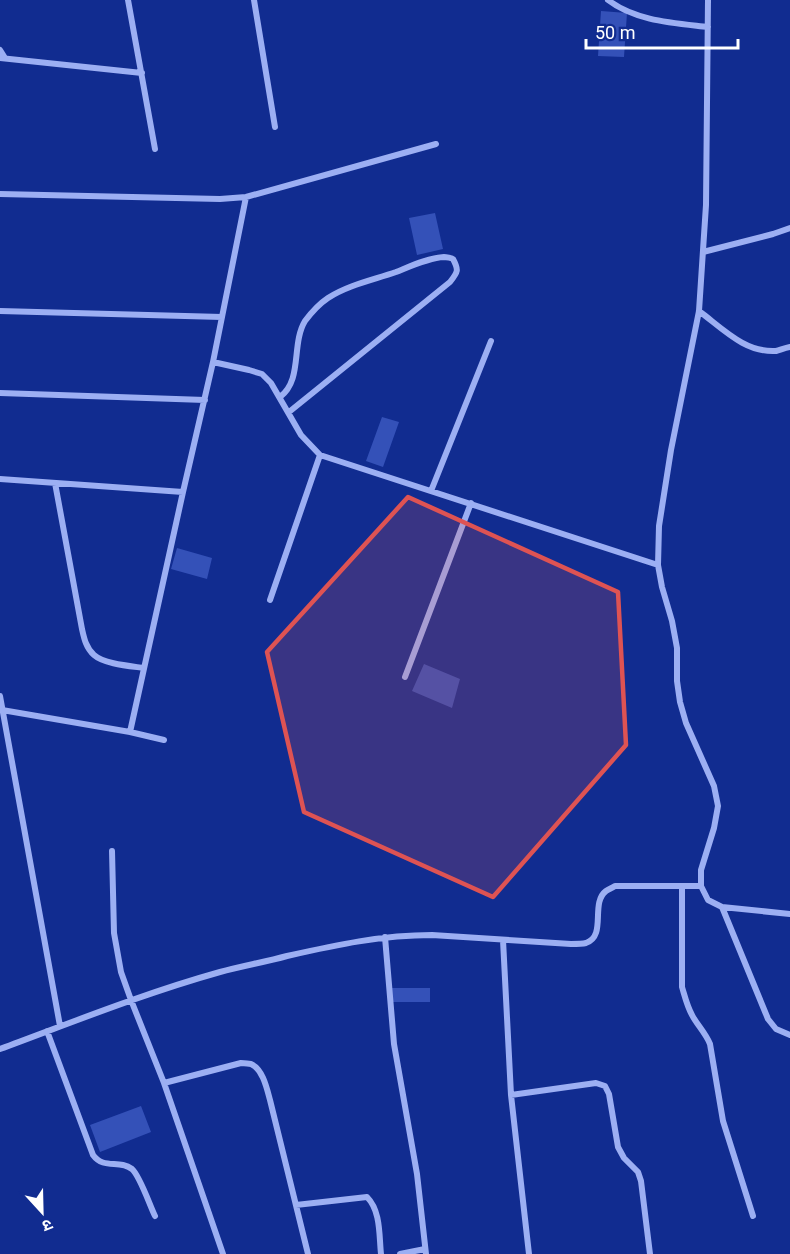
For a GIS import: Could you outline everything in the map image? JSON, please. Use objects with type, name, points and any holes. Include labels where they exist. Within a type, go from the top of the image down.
[{"type":"street","points":[[128,0],[155,148]]},
{"type":"street","points":[[254,0],[275,127]]},
{"type":"street","points":[[608,0],[616,6],[641,16],[708,27]]},
{"type":"street","points":[[708,0],[706,206],[699,311],[671,450],[659,526],[658,565],[678,648],[677,681],[680,702],[686,723],[714,786],[718,806],[701,870],[701,886],[708,900],[722,907],[790,915]]},
{"type":"street","points":[[0,50],[2,58],[142,73]]},
{"type":"street","points":[[0,194],[220,199],[246,197],[436,144]]},
{"type":"street","points":[[130,732],[205,400],[246,197]]},
{"type":"street","points":[[704,252],[790,228]]},
{"type":"street","points":[[280,398],[290,387],[293,378],[304,323],[325,300],[341,291],[427,261],[445,257],[453,258],[457,274],[450,282],[289,412]]},
{"type":"street","points":[[0,311],[222,317]]},
{"type":"street","points":[[699,311],[742,343],[759,350],[776,351],[790,347]]},
{"type":"street","points":[[431,491],[491,341]]},
{"type":"street","points":[[213,362],[262,374],[271,383],[301,435],[320,455],[658,565]]},
{"type":"street","points":[[0,393],[205,400]]},
{"type":"street","points":[[270,600],[320,455]]},
{"type":"street","points":[[0,479],[183,492]]},
{"type":"street","points":[[55,483],[86,644],[94,655],[104,661],[144,668]]},
{"type":"street","points":[[405,676],[471,503]]},
{"type":"street","points":[[0,696],[60,1026]]},
{"type":"street","points":[[2,710],[164,740]]},
{"type":"street","points":[[112,851],[116,943],[121,972],[164,1083],[223,1254]]},
{"type":"street","points":[[0,1049],[131,1000],[222,971],[343,944],[385,937],[432,935],[585,943],[593,939],[597,932],[599,900],[605,891],[615,886],[701,886]]},
{"type":"street","points":[[682,886],[682,987],[686,1003],[710,1044],[723,1120],[753,1216]]},
{"type":"street","points":[[722,907],[768,1019],[776,1029],[790,1035]]},
{"type":"street","points":[[385,937],[394,1044],[417,1174],[425,1251],[400,1254]]},
{"type":"street","points":[[503,940],[511,1095],[529,1254]]},
{"type":"street","points":[[47,1031],[93,1155],[104,1164],[131,1168],[137,1175],[155,1216]]},
{"type":"street","points":[[164,1083],[241,1063],[251,1064],[258,1070],[270,1100],[308,1254]]},
{"type":"street","points":[[511,1095],[596,1083],[604,1086],[609,1094],[618,1147],[624,1158],[638,1172],[641,1181],[650,1254]]},
{"type":"street","points":[[296,1205],[367,1197],[373,1203],[376,1211],[381,1254]]},
{"type":"highlighted area","points":[[408,497],[618,592],[626,745],[493,897],[304,812],[267,652]]},
{"type":"building","points":[[601,11],[627,13],[624,57],[598,56]]},
{"type":"building","points":[[435,213],[443,249],[417,255],[409,218]]},
{"type":"building","points":[[382,417],[399,422],[383,467],[366,461]]},
{"type":"building","points":[[177,548],[212,558],[207,579],[171,569]]},
{"type":"building","points":[[424,664],[460,679],[452,708],[412,691]]},
{"type":"building","points":[[392,988],[430,988],[430,1002],[392,1002]]},
{"type":"building","points":[[141,1106],[151,1132],[100,1152],[90,1125]]}]
